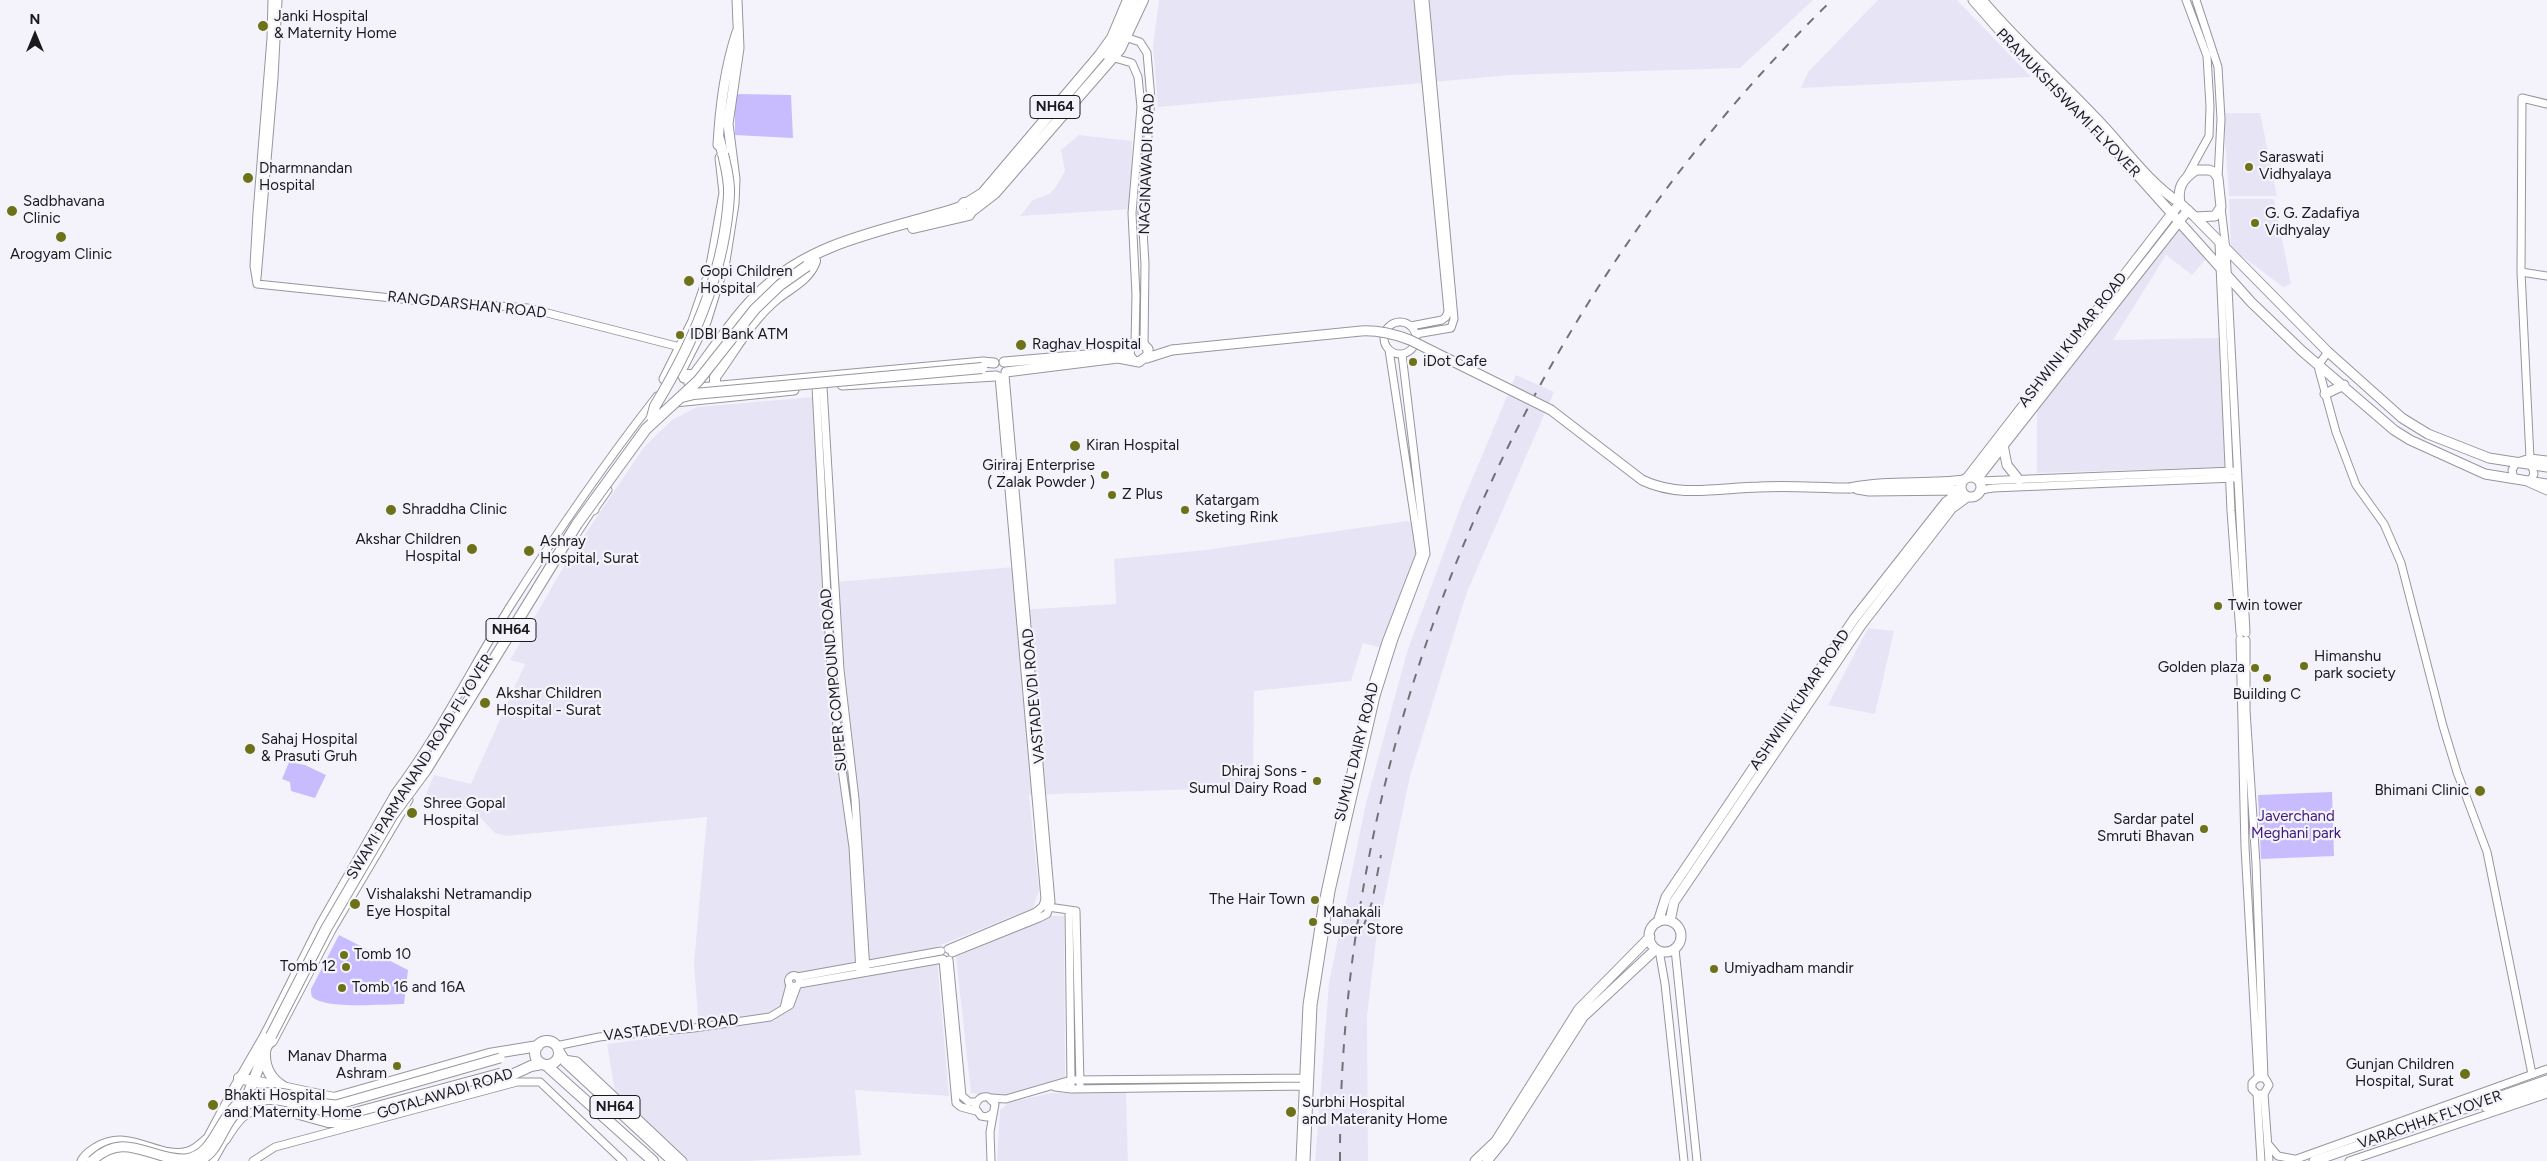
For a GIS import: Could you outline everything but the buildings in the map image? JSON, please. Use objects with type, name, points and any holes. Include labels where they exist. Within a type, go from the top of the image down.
[{"type":"highway","name":"NH64","points":[[1121,35],[1128,0]]},
{"type":"highway","name":"NH64","points":[[809,262],[862,241],[966,209],[995,193],[1106,56],[1143,0]]},
{"type":"highway","points":[[652,417],[655,406],[699,324],[715,273],[730,194],[719,139]]},
{"type":"highway","points":[[685,379],[694,375],[745,308],[761,291],[802,261],[809,262],[809,274],[775,300],[761,314],[715,377],[715,386]]},
{"type":"highway","name":"SWAMI PARMANAND ROAD FLYOVER","points":[[267,1039],[322,926],[398,799],[427,760],[523,600],[574,520],[652,417],[695,378],[763,293],[809,262]]},
{"type":"highway","name":"SWAMI PARMANAND ROAD FLYOVER","points":[[267,1039],[338,907],[402,801],[426,770],[481,682],[542,577],[625,456],[646,429],[678,401],[715,361],[755,309],[780,285],[809,262]]},
{"type":"highway","points":[[678,401],[694,394],[829,380],[997,370]]},
{"type":"highway","name":"NH64","points":[[231,1095],[239,1078],[267,1039]]},
{"type":"highway","name":"NH64","points":[[246,1100],[267,1039]]},
{"type":"highway","points":[[267,1039],[266,1064],[272,1078],[284,1088],[297,1091]]},
{"type":"highway","name":"GOTALAWADI ROAD","points":[[239,1078],[334,1098],[490,1054],[533,1048],[546,1042],[560,1052]]},
{"type":"highway","points":[[533,1048],[539,1065],[556,1062],[560,1052]]},
{"type":"highway","name":"NH64","points":[[560,1052],[673,1161]]},
{"type":"highway","name":"NH64","points":[[539,1065],[653,1161]]},
{"type":"highway","name":"GOTALAWADI ROAD","points":[[231,1095],[328,1122],[354,1122],[503,1079],[539,1065]]},
{"type":"highway","points":[[225,1140],[235,1122],[249,1111],[257,1107],[275,1107]]},
{"type":"main road","points":[[678,401],[686,395],[682,369],[706,322],[724,261],[734,204],[735,179],[728,124],[740,48],[737,31],[737,0]]},
{"type":"main road","points":[[1121,35],[1133,0]]},
{"type":"main road","points":[[1121,35],[1127,28],[1138,0]]},
{"type":"main road","name":"PRAMUKSHSWAMI FLYOVER","points":[[1973,0],[2014,47],[2130,161],[2169,196],[2180,203]]},
{"type":"main road","name":"PRAMUKSHSWAMI FLYOVER","points":[[1982,0],[2019,42],[2089,111],[2164,205],[2251,302],[2302,351],[2320,364],[2394,430],[2410,440],[2485,474],[2547,484]]},
{"type":"main road","points":[[737,31],[731,49],[720,109],[719,139],[724,193],[720,224],[710,271],[693,321],[664,379],[661,390],[666,400],[678,401],[1118,358],[1139,362],[1172,350],[1361,331],[1393,334],[1410,340],[1551,410],[1642,480],[1657,487],[1690,491],[1760,486],[1870,488],[1963,493],[1974,497],[1979,494],[1981,488],[1972,480],[1870,488]]},
{"type":"main road","points":[[985,197],[1106,56]]},
{"type":"main road","points":[[2195,217],[2215,216],[2221,207],[2218,178],[2214,172],[2209,170],[2196,170],[2185,178],[2179,190],[2180,203],[2328,352],[2402,418],[2428,434],[2489,458],[2517,462],[2531,461],[2547,467]]},
{"type":"main road","name":"ASHWINI KUMAR ROAD","points":[[1972,480],[2003,445],[2175,217],[2180,203]]},
{"type":"main road","name":"ASHWINI KUMAR ROAD","points":[[1972,480],[2175,217],[2188,210]]},
{"type":"main road","points":[[664,379],[676,374],[699,388],[983,362],[997,370],[1121,352],[1139,346],[1172,350]]},
{"type":"main road","points":[[1139,346],[1149,352],[1147,358]]},
{"type":"main road","points":[[1133,360],[1129,355],[1139,346]]},
{"type":"main road","points":[[2326,394],[2344,385]]},
{"type":"main road","points":[[2003,445],[2006,465],[2019,480]]},
{"type":"main road","points":[[1963,493],[1972,480]]},
{"type":"main road","name":"ASHWINI KUMAR ROAD","points":[[1670,921],[1674,902],[1862,624],[1963,493]]},
{"type":"main road","name":"ASHWINI KUMAR ROAD","points":[[1658,922],[1666,897],[1854,619],[1946,502],[1963,493]]},
{"type":"main road","points":[[1475,1161],[1496,1141],[1579,1009],[1650,937],[1652,928],[1658,922],[1670,921],[1678,927],[1682,936],[1675,949],[1667,952],[1658,950],[1650,937]]},
{"type":"main road","points":[[1488,1161],[1504,1140],[1583,1017],[1658,950]]},
{"type":"main road","points":[[92,1161],[109,1150],[118,1147],[138,1149],[170,1158],[193,1157],[206,1149],[233,1107],[252,1096],[276,1093],[315,1103],[336,1105],[533,1048]]},
{"type":"main road","points":[[199,1161],[215,1148],[236,1112],[256,1101],[276,1099],[329,1114],[349,1114],[501,1073],[539,1065]]},
{"type":"main road","name":"VARACHHA FLYOVER","points":[[2314,1161],[2547,1080]]},
{"type":"main road","name":"VARACHHA FLYOVER","points":[[2330,1161],[2547,1086]]},
{"type":"main road","points":[[199,1161],[207,1139],[231,1095]]},
{"type":"main road","points":[[212,1161],[246,1100]]},
{"type":"main road","points":[[82,1161],[85,1155],[101,1145],[112,1142],[134,1142],[180,1153],[197,1148],[207,1139]]},
{"type":"main road","points":[[102,1161],[120,1154],[156,1161]]},
{"type":"main road","points":[[114,1161],[128,1161]]},
{"type":"street","points":[[257,278],[254,266],[272,38],[272,0]]},
{"type":"street","points":[[257,278],[274,78],[278,0]]},
{"type":"street","points":[[1411,326],[1416,334],[1413,347],[1402,354],[1389,350],[1384,338],[1389,326],[1398,321],[1411,326],[1442,320],[1446,317],[1448,311],[1418,0]]},
{"type":"street","points":[[1416,334],[1451,328],[1454,319],[1425,0]]},
{"type":"street","points":[[2185,178],[2209,136],[2210,106],[2207,56],[2186,0]]},
{"type":"street","points":[[2196,0],[2218,68],[2221,119],[2218,178]]},
{"type":"street","name":"NAGINAWADI ROAD","points":[[1121,35],[1140,42],[1146,53],[1151,100],[1142,212],[1139,346]]},
{"type":"street","name":"NAGINAWADI ROAD","points":[[1106,56],[1132,63],[1140,88],[1141,107],[1132,212],[1139,346]]},
{"type":"street","points":[[2522,480],[2534,474],[2531,461],[2521,272],[2522,98],[2547,104]]},
{"type":"street","points":[[2221,207],[2222,246],[2220,267],[2243,637],[2246,874],[2261,1078],[2270,1086],[2261,1094],[2260,1159]]},
{"type":"street","points":[[2222,246],[2227,274],[2233,474]]},
{"type":"street","points":[[2521,272],[2547,276]]},
{"type":"street","name":"RANGDARSHAN ROAD","points":[[257,278],[257,284],[411,300],[528,308],[680,347]]},
{"type":"street","name":"SUMUL DAIRY ROAD","points":[[1300,1161],[1307,1078],[1307,1005],[1322,907],[1340,819],[1374,680],[1386,642],[1420,554],[1389,350]]},
{"type":"street","points":[[2328,352],[2320,364],[2336,432],[2356,485],[2384,524],[2402,563],[2443,726],[2457,772],[2487,852],[2532,1074]]},
{"type":"street","points":[[946,955],[962,1096],[970,1102],[976,1102],[982,1097],[1006,1099],[1054,1087],[1071,1080],[1307,1078],[1317,975],[1331,891],[1351,796],[1376,696],[1394,640],[1426,554],[1402,354]]},
{"type":"street","name":"VASTADEVDI ROAD","points":[[997,370],[1046,907]]},
{"type":"street","name":"SUPER COMPOUND ROAD","points":[[819,387],[840,670],[856,809],[863,972]]},
{"type":"street","points":[[661,390],[611,455],[508,609],[470,677],[409,774],[395,792],[316,931],[266,1031],[267,1039],[273,1042],[332,930],[410,798],[525,613],[647,433],[678,401]]},
{"type":"street","points":[[2531,461],[2547,460]]},
{"type":"street","points":[[2517,462],[2512,470],[2522,480],[2547,491]]},
{"type":"street","points":[[1972,480],[2233,474]]},
{"type":"street","points":[[1979,494],[1981,490],[1993,488],[2233,474]]},
{"type":"street","points":[[796,983],[946,955],[1039,918],[1047,914],[1046,907],[1073,911]]},
{"type":"street","points":[[1072,1089],[1073,911]]},
{"type":"street","points":[[1073,911],[1080,1089]]},
{"type":"street","points":[[1675,949],[1696,1161]]},
{"type":"street","points":[[1658,950],[1665,984],[1684,1161]]},
{"type":"street","points":[[796,983],[862,964],[946,955]]},
{"type":"street","points":[[946,955],[956,1103],[961,1107],[976,1111],[982,1116],[990,1132]]},
{"type":"street","name":"VASTADEVDI ROAD","points":[[560,1052],[599,1037],[694,1028],[770,1017],[790,1005],[796,983]]},
{"type":"street","points":[[560,1052],[577,1061],[683,1161]]},
{"type":"street","points":[[2267,1142],[2278,1156],[2293,1160],[2547,1070]]},
{"type":"street","points":[[2261,1078],[2252,1085],[2261,1094],[2269,1161]]},
{"type":"street","points":[[253,1161],[275,1147],[517,1082],[532,1081],[540,1082],[623,1161]]},
{"type":"street","points":[[1054,1087],[1080,1089],[1306,1086],[1306,1161]]},
{"type":"street","points":[[2349,1161],[2547,1094]]},
{"type":"street","points":[[990,1161],[990,1132],[994,1110],[991,1098]]},
{"type":"street","points":[[982,1116],[994,1110],[1006,1099]]},
{"type":"street","points":[[976,1102],[976,1111]]},
{"type":"shaded area","points":[[1159,0],[1813,0],[1740,68],[1510,75],[1158,107],[1153,46]]},
{"type":"shaded area","points":[[1878,0],[1957,0],[2031,77],[1801,88],[1808,72]]},
{"type":"shaded area","name":"Saraswati Vidhyalaya","points":[[2223,113],[2260,113],[2277,196],[2229,196]]},
{"type":"shaded area","points":[[1079,135],[1132,141],[1133,209],[1020,216],[1033,200],[1049,194],[1056,187],[1065,171],[1061,150]]},
{"type":"shaded area","name":"G. G. Zadafiya Vidhyalay","points":[[2229,199],[2274,199],[2291,284],[2283,287],[2231,248]]},
{"type":"shaded area","points":[[2178,228],[2206,259],[2192,275],[2166,255],[2113,340],[2220,338],[2226,467],[2037,473],[2037,410]]},
{"type":"shaded area","points":[[1516,375],[1554,392],[1467,592],[1410,776],[1376,940],[1367,1016],[1368,1161],[1315,1161],[1329,983],[1366,803],[1407,652],[1462,503]]},
{"type":"shaded area","points":[[813,397],[823,583],[1014,567],[1018,610],[1116,604],[1114,559],[1206,550],[1407,521],[1415,524],[1420,551],[1381,648],[1363,643],[1351,681],[1254,691],[1253,787],[1029,795],[1039,890],[1033,908],[936,947],[949,1096],[855,1090],[861,1155],[747,1161],[683,1161],[615,1092],[607,1044],[699,1032],[694,963],[707,817],[506,836],[495,833],[475,812],[436,801],[426,794],[434,775],[471,784],[525,664],[510,660],[567,561],[644,447],[672,420],[697,407]]},
{"type":"shaded area","points":[[1868,628],[1894,631],[1875,714],[1828,705]]},
{"type":"shaded area","points":[[1052,916],[1064,916],[1065,1077],[1002,1096],[971,1093],[956,957]]},
{"type":"shaded area","points":[[1052,1093],[1126,1093],[1128,1161],[997,1161],[1000,1110],[1010,1102]]},
{"type":"green space","points":[[735,95],[791,95],[793,138],[735,135]]},
{"type":"green space","points":[[289,762],[305,765],[326,775],[315,798],[291,791],[290,782],[282,779]]},
{"type":"green space","name":"Javerchand Meghani park","points":[[2332,792],[2334,856],[2261,859],[2258,795]]},
{"type":"green space","points":[[339,935],[408,970],[404,1004],[345,1005],[323,1002],[313,997],[311,989]]},
{"type":"railway","points":[[1340,1161],[1348,999],[1373,839],[1413,683],[1469,531],[1540,385],[1624,248],[1722,119],[1832,0]]},
{"type":"railway","points":[[1363,928],[1372,902],[1381,855]]},
{"type":"place","name":"Janki Hospital & Maternity Home","points":[[263,26]]},
{"type":"place","name":"Saraswati Vidhyalaya","points":[[2249,167]]},
{"type":"place","name":"Dharmnandan Hospital","points":[[248,178]]},
{"type":"place","name":"Sadbhavana Clinic","points":[[12,211]]},
{"type":"place","name":"G. G. Zadafiya Vidhyalay","points":[[2255,223]]},
{"type":"place","name":"Arogyam Clinic","points":[[61,237]]},
{"type":"place","name":"Gopi Children Hospital","points":[[689,281]]},
{"type":"place","name":"IDBI Bank ATM","points":[[680,335]]},
{"type":"place","name":"Raghav Hospital","points":[[1021,345]]},
{"type":"place","name":"iDot Cafe","points":[[1413,362]]},
{"type":"place","name":"Kiran Hospital","points":[[1075,446]]},
{"type":"place","name":"Giriraj Enterprise ( Zalak Powder )","points":[[1105,475]]},
{"type":"place","name":"Z Plus","points":[[1112,495]]},
{"type":"place","name":"Shraddha Clinic","points":[[391,510]]},
{"type":"place","name":"Katargam Sketing Rink","points":[[1185,510]]},
{"type":"place","name":"Akshar Children Hospital","points":[[472,549]]},
{"type":"place","name":"Ashray Hospital, Surat","points":[[529,551]]},
{"type":"place","name":"Twin tower","points":[[2218,606]]},
{"type":"place","name":"Himanshu park society","points":[[2304,666]]},
{"type":"place","name":"Golden plaza","points":[[2255,668]]},
{"type":"place","name":"Building C","points":[[2267,678]]},
{"type":"place","name":"Akshar Children Hospital - Surat","points":[[485,703]]},
{"type":"place","name":"Sahaj Hospital & Prasuti Gruh","points":[[250,749]]},
{"type":"place","name":"Dhiraj Sons - Sumul Dairy Road","points":[[1317,781]]},
{"type":"place","name":"Bhimani Clinic","points":[[2480,791]]},
{"type":"place","name":"Shree Gopal Hospital","points":[[412,813]]},
{"type":"place","name":"Sardar patel Smruti Bhavan","points":[[2204,829]]},
{"type":"place","name":"The Hair Town","points":[[1315,900]]},
{"type":"place","name":"Vishalakshi Netramandip Eye Hospital","points":[[355,904]]},
{"type":"place","name":"Mahakali Super Store","points":[[1313,922]]},
{"type":"place","name":"Tomb 10","points":[[344,955]]},
{"type":"place","name":"Tomb 12","points":[[346,967]]},
{"type":"place","name":"Umiyadham mandir","points":[[1714,969]]},
{"type":"place","name":"Tomb 16 and 16A","points":[[342,988]]},
{"type":"place","name":"Manav Dharma Ashram","points":[[397,1066]]},
{"type":"place","name":"Gunjan Children Hospital, Surat","points":[[2465,1074]]},
{"type":"place","name":"Bhakti Hospital and Maternity Home","points":[[213,1105]]},
{"type":"place","name":"Surbhi Hospital and Materanity Home","points":[[1291,1112]]}]
